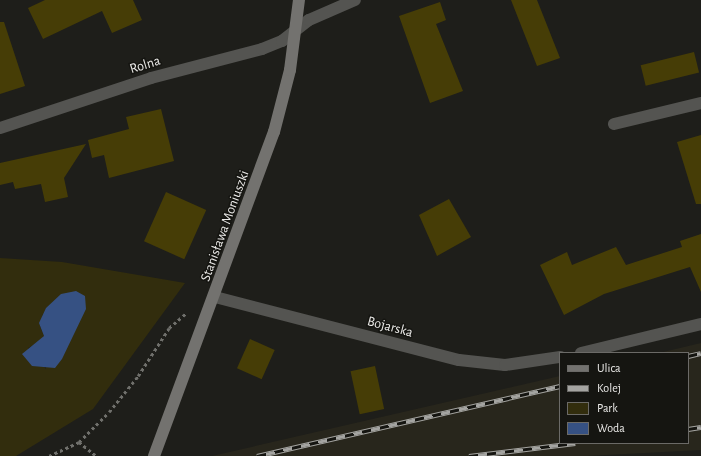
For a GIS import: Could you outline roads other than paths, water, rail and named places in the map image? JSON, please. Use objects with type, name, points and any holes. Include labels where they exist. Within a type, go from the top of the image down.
[{"type":"street","name":"Stanisława Moniuszki","points":[[154,456],[215,297],[274,132],[297,30],[299,0]]},
{"type":"street","name":"Rolna","points":[[0,128],[151,78],[262,49],[297,30],[309,20],[356,0]]},
{"type":"street","points":[[614,124],[701,103]]},
{"type":"street","name":"Bojarska","points":[[215,297],[459,360],[505,365],[559,357]]},
{"type":"street","points":[[585,352],[701,324]]},
{"type":"water","points":[[76,291],[85,296],[86,309],[62,359],[55,368],[32,366],[22,354],[44,336],[39,323],[46,308],[61,294]]},
{"type":"railway","points":[[689,356],[701,353]]},
{"type":"railway","points":[[257,456],[559,386]]},
{"type":"railway","points":[[689,429],[701,427]]},
{"type":"railway","points":[[469,456],[567,444]]}]
